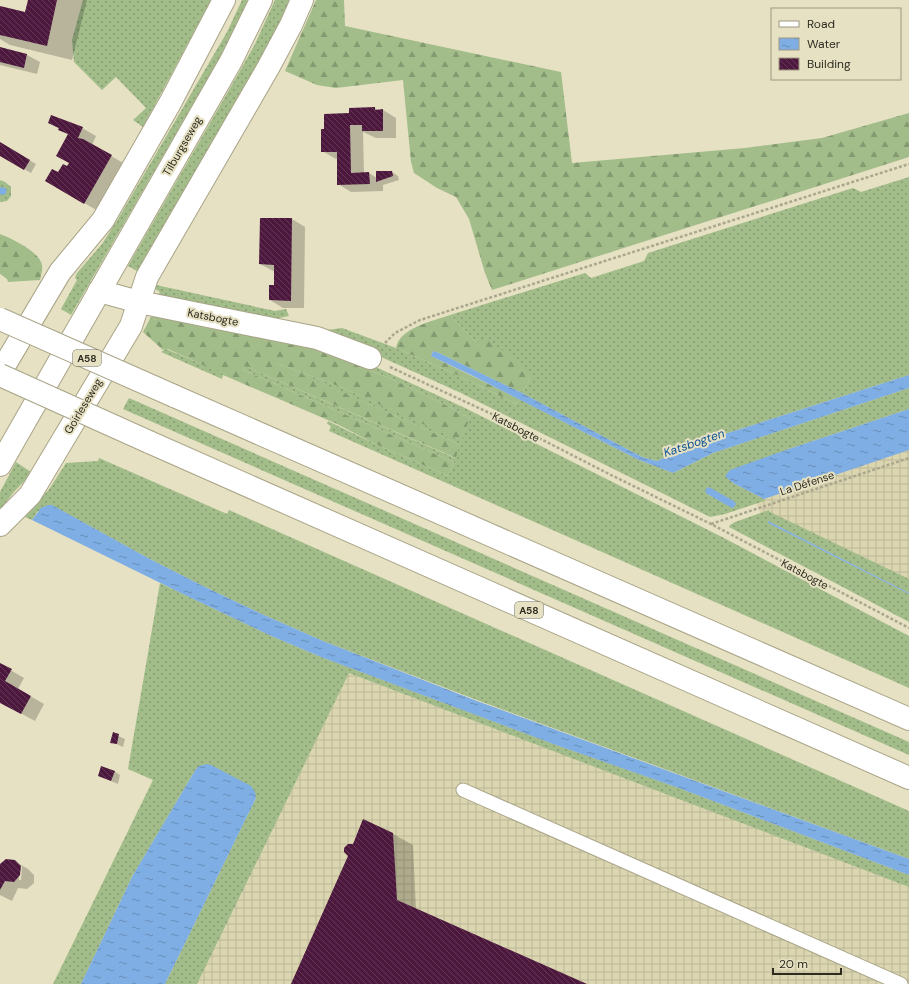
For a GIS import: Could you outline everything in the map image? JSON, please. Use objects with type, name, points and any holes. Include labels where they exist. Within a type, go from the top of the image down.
[{"type":"main road","points":[[0,374],[60,272],[103,220],[170,103],[224,0]]},
{"type":"main road","name":"Tilburgseweg","points":[[99,291],[231,61],[261,0]]},
{"type":"main road","name":"Goirleseweg","points":[[0,525],[30,495],[131,326],[147,277],[268,68],[291,25],[302,0]]},
{"type":"main road","points":[[2,455],[99,291]]},
{"type":"main road","name":"Katsbogte","points":[[99,291],[139,302],[310,337],[340,346],[370,358]]},
{"type":"main road","name":"A58","points":[[0,319],[909,719]]},
{"type":"main road","name":"A58","points":[[0,374],[148,442],[909,778]]},
{"type":"lane","points":[[462,790],[901,984]]},
{"type":"path","points":[[370,358],[395,333],[420,320],[909,164]]},
{"type":"path","name":"Katsbogte","points":[[370,358],[494,415],[711,524],[909,628]]},
{"type":"path","name":"La Défense","points":[[711,524],[909,458]]},
{"type":"shaded area","points":[[909,428],[909,599],[767,533],[747,476]]},
{"type":"shaded area","points":[[340,651],[909,883],[909,984],[184,984]]},
{"type":"green space","points":[[83,0],[211,0],[143,127],[133,120],[146,108],[116,77],[102,90],[74,62],[72,40]]},
{"type":"green space","points":[[242,0],[248,0],[219,59],[71,315],[61,309],[77,280],[75,278],[77,273],[102,244],[118,219],[227,32]]},
{"type":"green space","points":[[275,0],[290,0],[264,52],[137,271],[128,266],[255,44]]},
{"type":"green space","points":[[316,0],[344,0],[345,26],[561,72],[572,163],[745,148],[822,138],[909,113],[909,157],[492,290],[485,273],[469,219],[456,197],[437,188],[414,173],[411,162],[403,80],[336,88],[317,85],[285,71]]},
{"type":"green space","points":[[909,177],[909,375],[706,440],[657,461],[642,457],[522,393],[531,378],[476,342],[450,315],[585,273],[591,278],[644,261],[648,253],[853,188],[861,192]]},
{"type":"green space","points":[[0,180],[11,187],[11,196],[7,201],[0,202]]},
{"type":"green space","points":[[0,234],[18,242],[36,255],[42,265],[40,280],[8,282],[7,279],[0,274]]},
{"type":"green space","points":[[156,285],[275,311],[286,309],[289,316],[274,319],[320,331],[342,328],[396,348],[455,374],[516,404],[519,399],[639,460],[673,473],[713,453],[909,388],[909,409],[783,451],[733,483],[764,499],[764,501],[725,514],[710,517],[461,393],[350,343],[156,297],[160,292],[154,288]],"holes":[[[711,490],[732,500],[732,504],[729,505],[709,495]]]},
{"type":"green space","points":[[153,313],[283,337],[367,363],[465,408],[724,538],[909,636],[909,688],[329,431],[331,426],[327,424],[328,421],[375,444],[448,476],[454,462],[243,370],[245,366],[455,458],[459,444],[266,359],[343,388],[461,440],[470,418],[432,398],[394,380],[327,353],[305,346],[230,329],[215,329],[193,324],[155,319],[143,332]]},
{"type":"green space","points":[[450,315],[476,342],[486,340],[510,355],[531,378],[522,393],[439,353],[433,351],[431,356],[519,399],[516,404],[455,374],[396,348],[398,341],[410,330]]},
{"type":"green space","points":[[163,317],[202,327],[230,329],[305,346],[327,353],[394,380],[470,418],[461,441],[343,388],[274,362],[459,444],[456,458],[245,366],[243,370],[454,462],[448,476],[375,444],[337,424],[223,375],[221,371],[214,370],[168,349],[163,350],[143,332],[146,326],[151,322]]},
{"type":"green space","points":[[166,349],[221,371],[223,375],[222,379],[161,352]]},
{"type":"green space","points":[[129,398],[909,742],[909,755],[123,409]]},
{"type":"green space","points":[[99,458],[227,514],[229,510],[909,811],[909,859],[477,700],[323,641],[205,587],[148,558],[57,508],[38,511],[32,520],[25,517],[50,488],[66,463],[98,461]]},
{"type":"green space","points":[[16,462],[33,472],[13,493],[0,510],[0,492]]},
{"type":"green space","points":[[769,510],[770,512],[909,579],[909,593],[768,521],[768,523],[909,594],[909,622],[729,527],[735,522]]},
{"type":"green space","points":[[160,583],[269,635],[321,657],[556,745],[676,787],[909,875],[909,887],[349,673],[197,984],[165,984],[256,798],[203,765],[196,769],[133,875],[81,984],[53,984],[153,780],[128,769]]},
{"type":"water","points":[[433,351],[522,393],[642,457],[657,461],[706,440],[909,375],[909,388],[713,453],[673,473],[639,460],[431,356]]},
{"type":"water","points":[[909,409],[909,450],[764,499],[733,483],[725,476],[730,470]]},
{"type":"water","points":[[52,505],[148,558],[205,587],[323,641],[477,701],[909,859],[909,875],[676,787],[556,745],[321,657],[269,635],[32,520],[41,508]]},
{"type":"water","points":[[768,521],[909,593],[909,594],[768,523]]},
{"type":"water","points":[[207,764],[251,786],[255,792],[256,798],[165,984],[81,984],[133,875],[196,769],[199,766]]},
{"type":"building","points":[[28,0],[57,0],[47,46],[0,35],[0,6],[25,12]]},
{"type":"building","points":[[0,47],[27,54],[24,68],[0,62]]},
{"type":"building","points":[[375,107],[375,110],[383,109],[383,131],[362,131],[362,125],[350,125],[351,173],[369,172],[370,184],[337,185],[337,152],[321,152],[321,129],[324,129],[324,114],[349,113],[349,108]]},
{"type":"building","points":[[51,115],[83,127],[78,138],[83,139],[112,155],[84,204],[45,181],[52,169],[58,172],[63,164],[67,166],[69,163],[56,156],[68,134],[58,130],[59,128],[48,123]]},
{"type":"building","points":[[0,142],[30,160],[24,170],[0,156]]},
{"type":"building","points":[[376,171],[392,171],[393,176],[376,182]]},
{"type":"building","points":[[260,218],[292,218],[291,301],[269,300],[269,285],[274,285],[274,265],[259,264]]},
{"type":"building","points":[[0,663],[12,669],[5,681],[31,696],[21,714],[0,703]]},
{"type":"building","points":[[113,732],[119,734],[117,744],[110,743]]},
{"type":"building","points":[[101,766],[115,771],[111,781],[98,776]]},
{"type":"building","points":[[363,819],[393,833],[397,900],[587,984],[291,984],[348,856],[344,852],[344,848],[348,844],[353,844]]},
{"type":"building","points":[[6,859],[15,860],[21,866],[20,875],[14,882],[5,881],[0,890],[0,864]]},
{"type":"waterway","points":[[709,491],[732,504]]},
{"type":"water label","name":"Katsbogten","points":[[694,443]]}]
